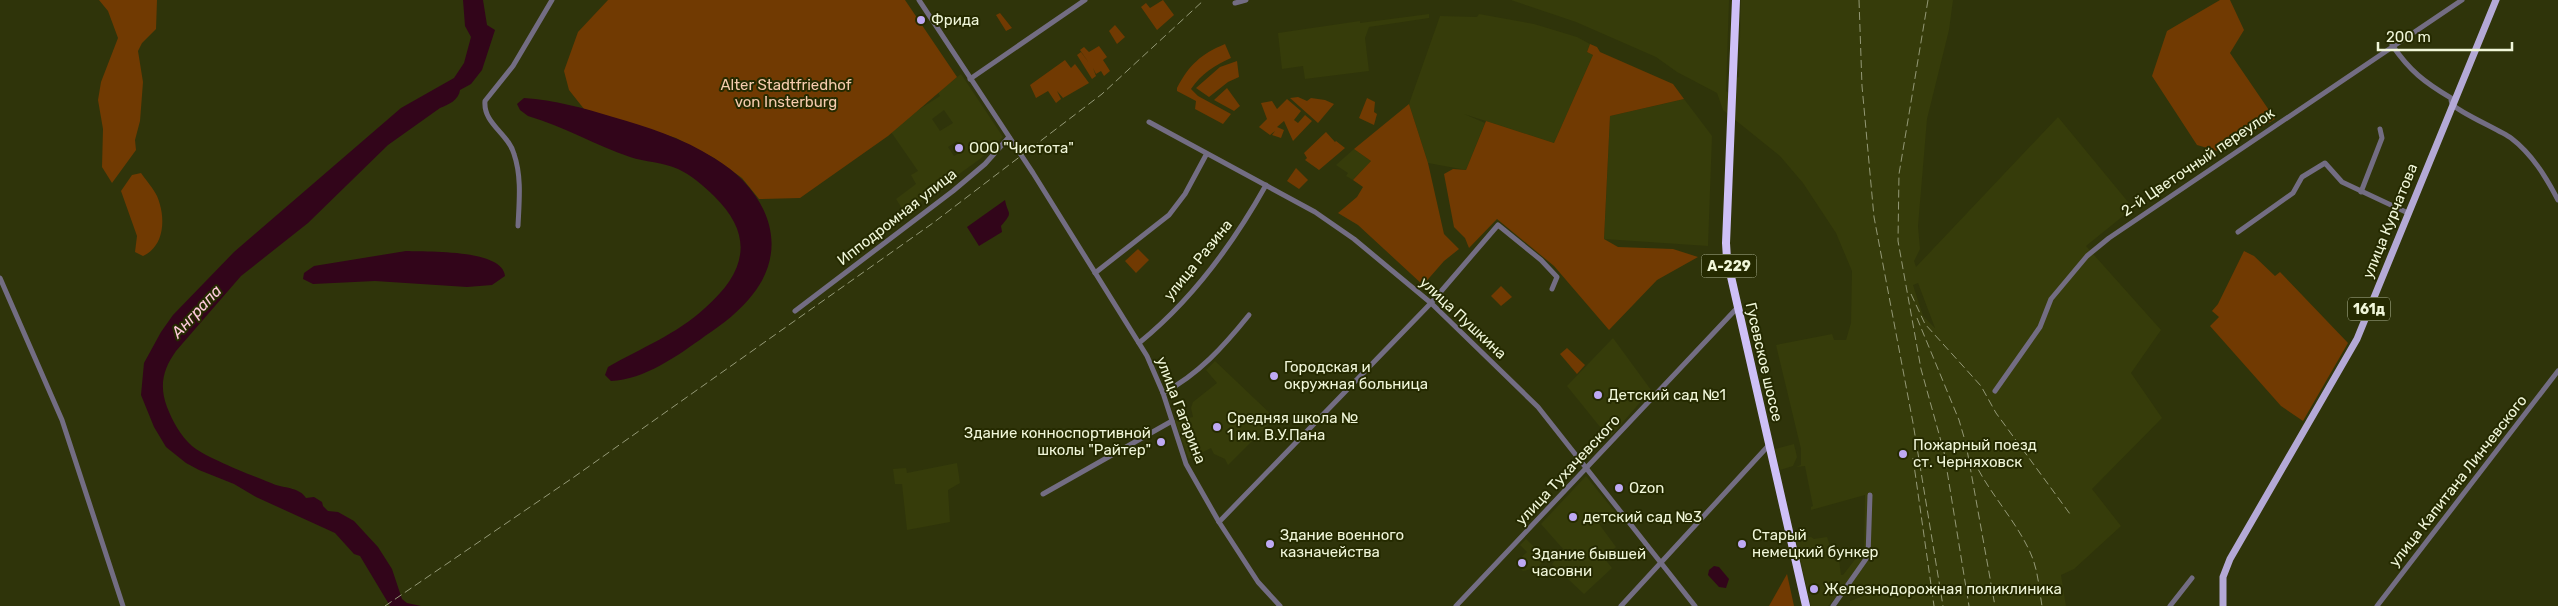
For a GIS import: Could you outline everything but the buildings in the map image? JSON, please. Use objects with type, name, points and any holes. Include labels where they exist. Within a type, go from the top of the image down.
[{"type":"highway","name":"Гусевское шоссе","points":[[1736,0],[1726,243],[1738,307],[1806,606]]},
{"type":"main road","name":"улица Курчатова","points":[[2222,606],[2223,577],[2230,559],[2357,339],[2496,0]]},
{"type":"street","points":[[518,226],[519,180],[514,153],[486,114],[485,101],[513,66],[534,26],[552,0]]},
{"type":"street","points":[[919,0],[1009,137]]},
{"type":"street","points":[[970,79],[1085,0]]},
{"type":"street","points":[[1235,4],[1246,0]]},
{"type":"street","name":"2-й Цветочный переулок","points":[[1995,391],[2040,327],[2050,299],[2087,256],[2109,238],[2392,45],[2462,0]]},
{"type":"street","points":[[2392,45],[2407,67],[2425,83],[2451,98],[2452,105],[2510,138],[2526,151],[2544,174],[2558,200]]},
{"type":"street","name":"улица Пушкина","points":[[1149,122],[1206,155],[1314,212],[1354,238],[1431,303],[1538,407],[1695,606]]},
{"type":"street","points":[[2361,192],[2382,138],[2380,129]]},
{"type":"street","name":"улица Гагарина","points":[[1009,137],[1154,369],[1186,464],[1219,522],[1258,582],[1280,606]]},
{"type":"street","name":"Ипподромная улица","points":[[795,311],[953,191],[985,164],[1009,137]]},
{"type":"street","points":[[1095,273],[1169,215],[1185,194],[1206,155]]},
{"type":"street","points":[[2238,232],[2293,193],[2302,177],[2325,163],[2342,182],[2408,213]]},
{"type":"street","name":"улица Разина","points":[[1139,343],[1155,330],[1224,252],[1242,227],[1266,185]]},
{"type":"street","points":[[1219,522],[1431,303],[1498,225],[1541,260],[1557,276],[1552,289]]},
{"type":"street","points":[[0,278],[62,420],[123,606]]},
{"type":"street","name":"улица Тухачевского","points":[[1456,606],[1738,307]]},
{"type":"street","points":[[1163,393],[1198,369],[1216,353],[1249,315]]},
{"type":"street","name":"улица Капитана Линчевского","points":[[2377,606],[2558,370]]},
{"type":"street","points":[[1043,494],[1172,421]]},
{"type":"street","points":[[1621,606],[1769,445]]},
{"type":"street","points":[[1833,606],[1868,556],[1870,495]]},
{"type":"street","points":[[2170,606],[2192,578]]},
{"type":"shaded area","points":[[1511,0],[1729,0],[1726,91],[1730,94],[1729,115],[1723,110],[1717,93],[1677,72],[1656,57],[1576,22]]},
{"type":"shaded area","points":[[1741,0],[1953,0],[1949,30],[1927,119],[1918,226],[1920,249],[1914,261],[1916,267],[2058,117],[2133,208],[2086,246],[2161,330],[2131,373],[2162,418],[2092,489],[2121,526],[2074,569],[2061,575],[2066,606],[1850,606],[1850,601],[1866,595],[1851,582],[1828,606],[1811,606],[1796,540],[1811,537],[1814,539],[1827,537],[1835,561],[1839,560],[1841,575],[1843,575],[1864,548],[1865,495],[1811,510],[1813,506],[1805,466],[1796,467],[1801,465],[1801,449],[1776,345],[1832,334],[1834,340],[1846,340],[1851,323],[1852,271],[1836,233],[1803,183],[1780,156],[1734,119],[1736,78],[1739,77]],"holes":[[[1918,283],[1935,328],[1923,316],[1913,285]]]},
{"type":"shaded area","points":[[1429,14],[1429,18],[1369,27],[1365,38],[1369,71],[1305,79],[1303,66],[1282,69],[1278,33],[1360,21],[1360,23]]},
{"type":"shaded area","points":[[1479,14],[1534,24],[1577,37],[1590,44],[1587,52],[1593,55],[1554,143],[1464,114],[1485,123],[1466,170],[1428,163],[1409,104],[1440,16],[1477,17]]},
{"type":"shaded area","points":[[961,74],[1003,137],[980,159],[905,213],[896,199],[916,184],[911,175],[918,171],[889,129],[940,96],[938,92]],"holes":[[[944,110],[953,123],[940,131],[932,119]],[[957,141],[963,151],[954,156],[948,147]]]},
{"type":"shaded area","points":[[1684,99],[1712,136],[1708,246],[1604,239],[1610,116]]},
{"type":"shaded area","points":[[1354,149],[1371,161],[1353,180],[1346,176],[1348,173],[1336,165]]},
{"type":"shaded area","points":[[1613,338],[1651,390],[1609,438],[1567,386]]},
{"type":"shaded area","points":[[1215,361],[1275,418],[1228,465],[1225,459],[1214,454],[1211,448],[1189,459],[1175,421],[1193,417],[1191,408],[1193,402],[1217,383],[1206,370]]},
{"type":"shaded area","points":[[1794,444],[1797,457],[1793,466],[1780,470],[1775,449]]},
{"type":"shaded area","points":[[957,463],[960,483],[948,490],[950,522],[907,530],[902,484],[895,484],[893,469],[906,468],[907,473]]},
{"type":"shaded area","points":[[1586,476],[1615,512],[1599,524],[1616,547],[1604,558],[1612,568],[1584,594],[1552,564],[1564,550],[1541,524]]},
{"type":"shaded area","points":[[1526,539],[1546,559],[1537,568],[1523,571],[1515,563],[1527,552],[1520,545]]},
{"type":"green space","points":[[99,0],[157,0],[156,29],[142,43],[138,51],[143,82],[140,121],[135,140],[136,150],[112,183],[102,167],[103,129],[98,100],[101,82],[118,38],[108,11]]},
{"type":"green space","name":"Alter Stadtfriedhof von Insterburg","points":[[608,0],[905,0],[957,77],[888,136],[800,198],[759,199],[742,178],[714,158],[676,138],[584,109],[569,90],[564,71],[578,32]]},
{"type":"green space","points":[[1163,0],[1174,15],[1157,30],[1141,7],[1146,3],[1150,8]]},
{"type":"green space","points":[[2220,0],[2230,0],[2244,30],[2230,53],[2275,119],[2221,152],[2197,145],[2152,76],[2167,31]]},
{"type":"green space","points":[[1000,13],[1012,28],[1006,31],[996,15]]},
{"type":"green space","points":[[1115,25],[1125,37],[1117,44],[1109,31]]},
{"type":"green space","points":[[1225,44],[1231,58],[1209,70],[1191,89],[1198,96],[1231,114],[1223,124],[1195,109],[1196,101],[1177,91],[1177,88],[1196,61]]},
{"type":"green space","points":[[1590,44],[1597,47],[1600,52],[1673,84],[1684,99],[1610,116],[1604,239],[1618,247],[1673,249],[1698,257],[1657,280],[1609,330],[1554,266],[1497,219],[1469,248],[1465,238],[1454,227],[1444,174],[1453,169],[1466,170],[1486,121],[1554,143],[1593,55],[1587,52]]},
{"type":"green space","points":[[1099,46],[1107,57],[1103,60],[1110,71],[1104,76],[1101,71],[1096,74],[1093,68],[1096,76],[1092,79],[1077,55],[1081,52],[1089,63],[1080,50],[1084,47],[1089,52]]},
{"type":"green space","points":[[1065,60],[1071,68],[1075,64],[1089,83],[1063,98],[1057,91],[1061,99],[1056,103],[1048,91],[1036,98],[1030,85]]},
{"type":"green space","points":[[1237,61],[1239,77],[1228,82],[1209,97],[1196,88],[1220,67]]},
{"type":"green space","points":[[1227,88],[1240,106],[1234,111],[1214,100]]},
{"type":"green space","points":[[1298,97],[1307,101],[1311,98],[1325,100],[1334,104],[1318,123],[1290,98]]},
{"type":"green space","points":[[1367,98],[1375,102],[1374,112],[1377,114],[1374,125],[1359,118]]},
{"type":"green space","points":[[1287,99],[1301,111],[1294,120],[1298,123],[1305,115],[1312,121],[1293,141],[1284,121],[1277,127],[1284,130],[1281,138],[1272,135],[1275,131],[1270,135],[1259,127],[1267,119],[1261,103],[1272,101],[1277,109]]},
{"type":"green space","points":[[1409,104],[1428,163],[1444,234],[1459,249],[1444,261],[1423,285],[1358,225],[1338,213],[1357,197],[1363,187],[1353,180],[1371,161],[1354,149]]},
{"type":"green space","points":[[1326,132],[1335,142],[1345,148],[1319,170],[1305,160],[1307,158],[1304,153]]},
{"type":"green space","points":[[1296,168],[1308,180],[1299,189],[1287,181]]},
{"type":"green space","points":[[141,173],[157,196],[162,213],[162,230],[156,245],[143,256],[135,252],[137,236],[121,191],[132,175]]},
{"type":"green space","points":[[1138,249],[1149,260],[1136,273],[1125,261]]},
{"type":"green space","points":[[2244,251],[2254,256],[2275,276],[2280,272],[2348,343],[2303,421],[2281,406],[2210,326],[2219,317],[2212,311],[2218,304]]},
{"type":"green space","points":[[1501,286],[1512,297],[1501,306],[1491,296]]},
{"type":"green space","points":[[1567,348],[1585,365],[1577,374],[1560,354]]},
{"type":"green space","points":[[1787,574],[1794,606],[1769,606]]},
{"type":"water","name":"Анграпа","points":[[463,0],[483,0],[487,25],[495,30],[482,70],[471,84],[460,90],[458,97],[453,102],[440,108],[388,145],[308,223],[241,276],[176,351],[165,371],[163,385],[167,407],[177,428],[198,451],[276,485],[297,490],[306,498],[314,497],[322,502],[328,511],[338,512],[354,521],[378,547],[392,569],[402,599],[407,603],[421,606],[390,606],[360,556],[354,554],[335,533],[256,497],[234,484],[199,470],[186,463],[166,447],[154,427],[141,395],[144,363],[173,315],[234,252],[401,108],[454,78],[464,63],[471,37],[465,26]]},
{"type":"water","points":[[524,98],[580,108],[665,134],[714,158],[746,184],[758,200],[767,218],[771,236],[771,255],[765,275],[743,306],[718,327],[661,365],[636,376],[611,381],[605,375],[608,367],[683,326],[719,294],[737,267],[740,240],[736,225],[714,196],[688,174],[666,165],[630,157],[528,116],[520,110],[517,104]]},
{"type":"water","points":[[1005,200],[1009,215],[1001,226],[1002,232],[979,246],[967,227]]},
{"type":"water","points":[[406,251],[446,252],[478,256],[492,261],[501,267],[505,276],[492,285],[467,287],[375,281],[313,284],[303,279],[304,273],[314,266]]},
{"type":"water","points":[[1714,566],[1719,567],[1729,579],[1726,588],[1719,587],[1708,575],[1709,570]]},
{"type":"railway","points":[[385,606],[574,477],[933,223],[1102,94],[1204,0]]},
{"type":"railway","points":[[1859,0],[1862,86],[1874,217],[1913,423],[1943,606]]},
{"type":"railway","points":[[1928,0],[1899,174],[1898,241],[1921,369],[1944,452],[1969,606]]},
{"type":"railway","points":[[1911,294],[1925,324],[1981,386],[1996,413],[2070,514]]},
{"type":"railway","points":[[1917,318],[1959,420],[1966,444],[1995,606]]},
{"type":"railway","points":[[1913,458],[1934,606]]},
{"type":"railway","points":[[1973,459],[1986,483],[2017,528],[2033,558],[2042,606]]},
{"type":"place","name":"Фрида","points":[[921,20]]},
{"type":"place","name":"ООО \"Чистота\"","points":[[959,148]]},
{"type":"place","name":"Городская и окружная больница","points":[[1274,376]]},
{"type":"place","name":"Детский сад №1","points":[[1598,395]]},
{"type":"place","name":"Средняя школа № 1 им. В.У.Пана","points":[[1217,427]]},
{"type":"place","name":"Здание конноспортивной школы \"Райтер\"","points":[[1161,442]]},
{"type":"place","name":"Пожарный поезд ст. Черняховск","points":[[1903,454]]},
{"type":"place","name":"Ozon","points":[[1619,488]]},
{"type":"place","name":"детский сад №3","points":[[1573,517]]},
{"type":"place","name":"Здание военного казначейства","points":[[1270,544]]},
{"type":"place","name":"Старый немецкий бункер","points":[[1742,544]]},
{"type":"place","name":"Здание бывшей часовни","points":[[1522,563]]},
{"type":"place","name":"Железнодорожная поликлиника","points":[[1814,589]]}]
